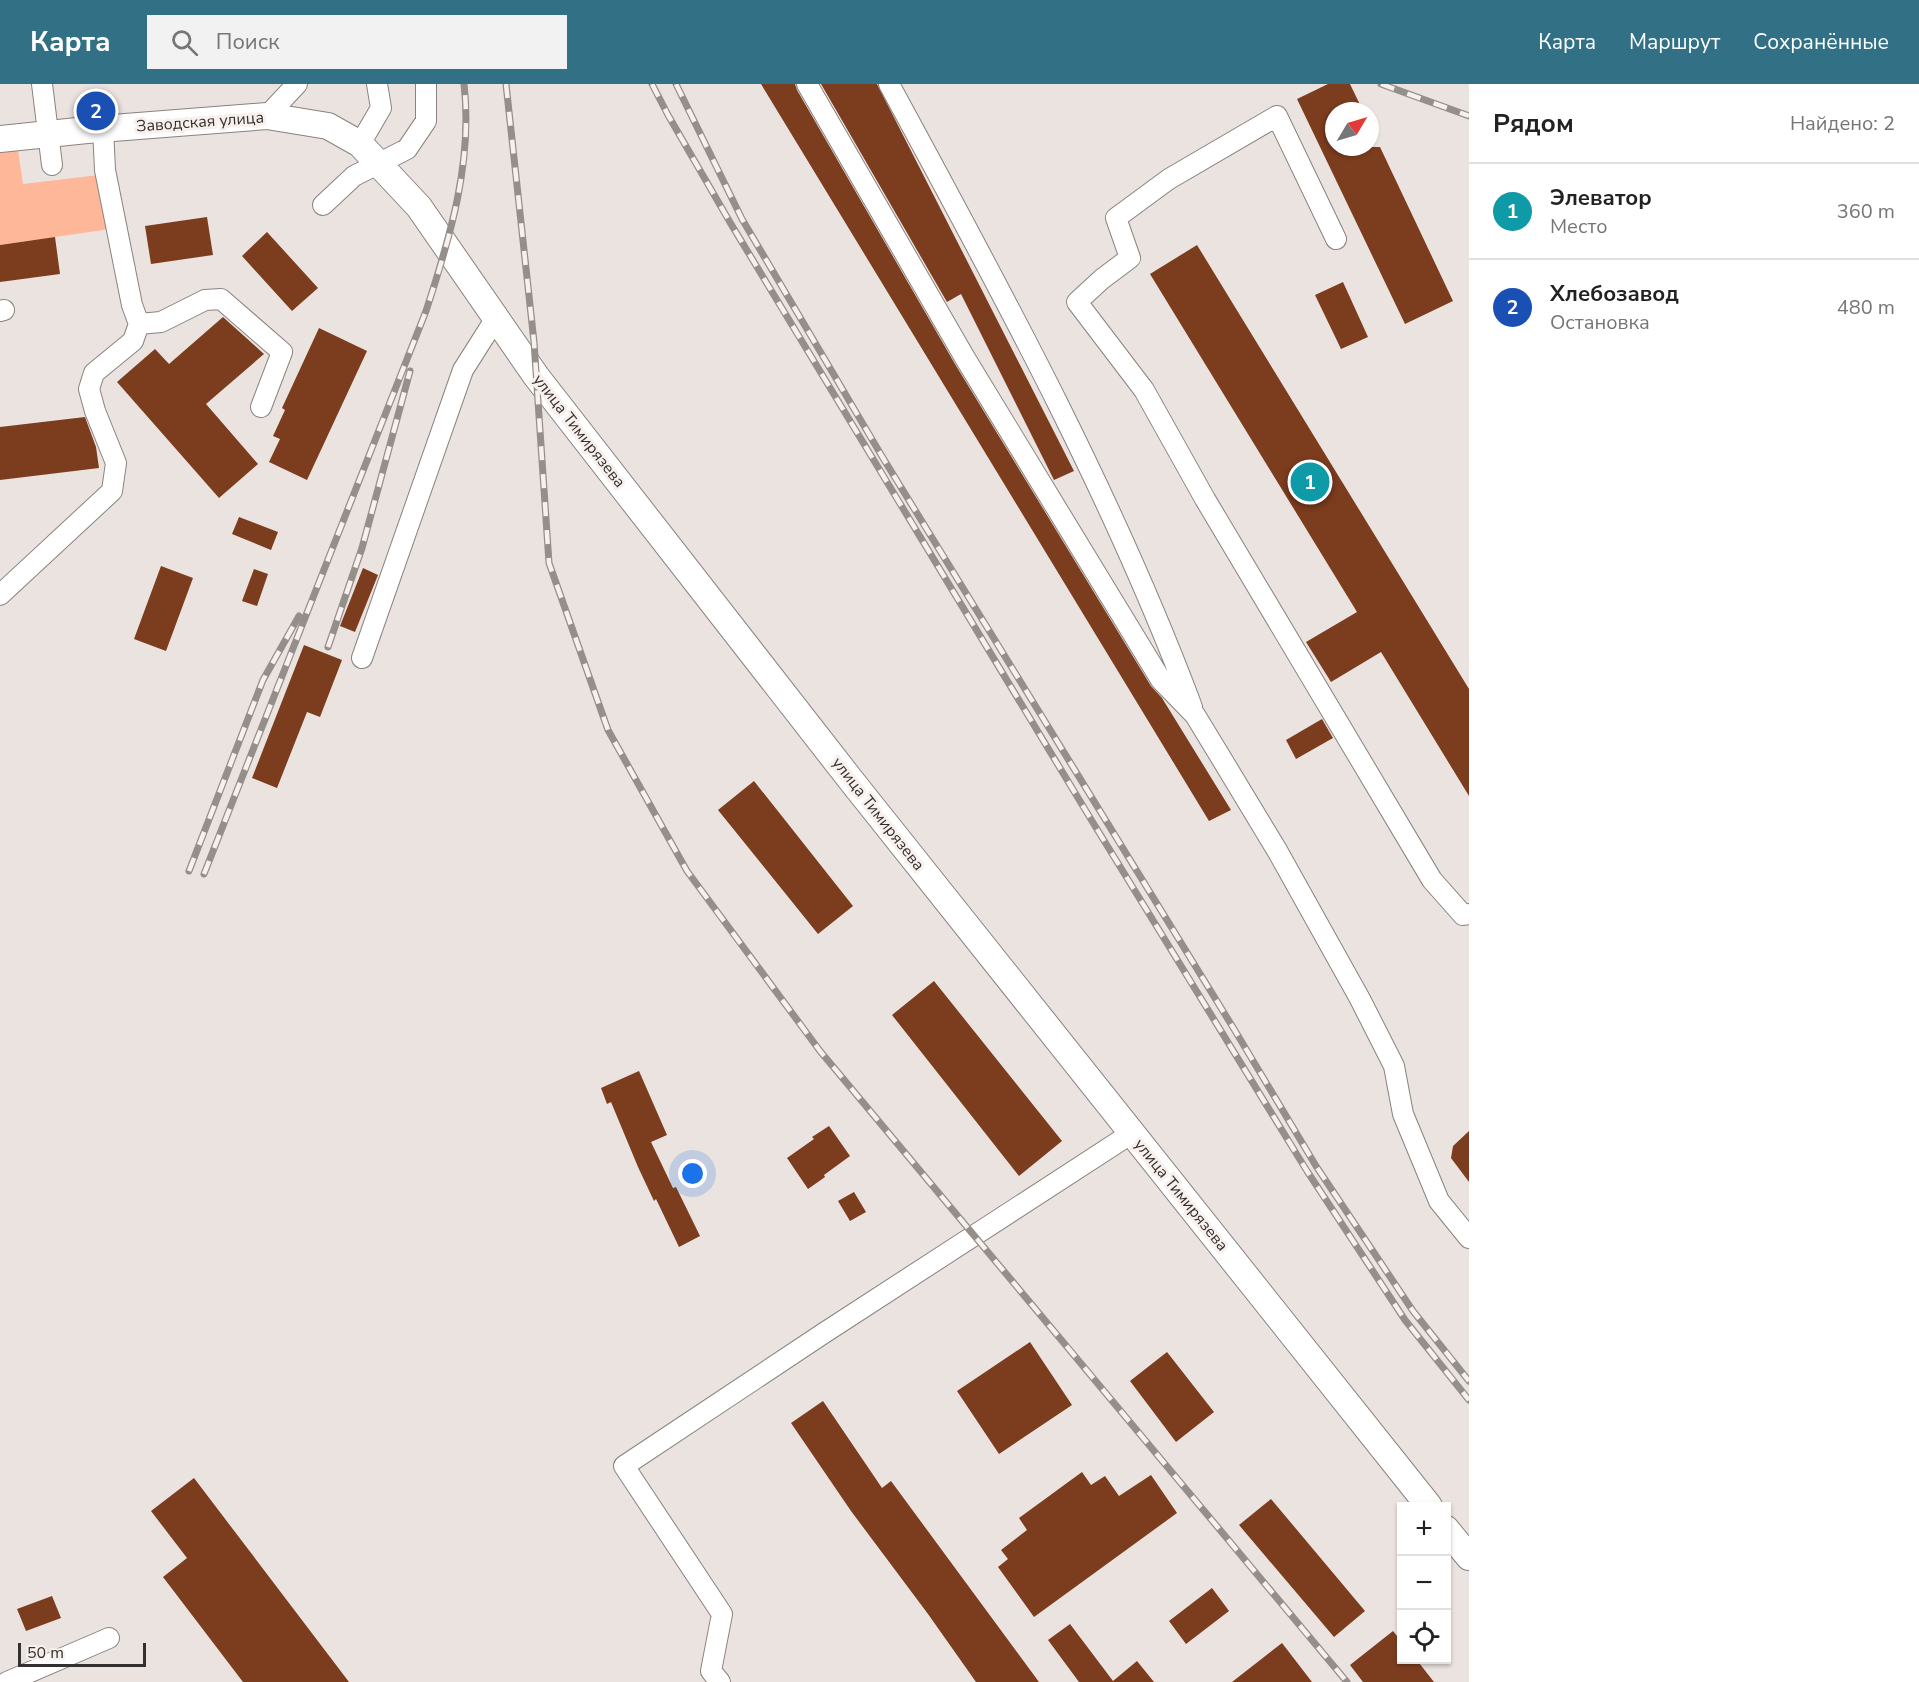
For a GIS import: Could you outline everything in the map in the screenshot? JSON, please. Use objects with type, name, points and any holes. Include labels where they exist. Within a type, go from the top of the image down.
[{"type":"main road","name":"Заводская улица","points":[[0,139],[103,128],[267,116],[328,126]]},
{"type":"main road","name":"улица Тимирязева","points":[[328,126],[360,144],[419,207],[536,376],[849,779],[1426,1502]]},
{"type":"main road","points":[[1451,1535],[1469,1557]]},
{"type":"street","points":[[42,84],[50,134],[52,165]]},
{"type":"street","points":[[267,116],[297,84]]},
{"type":"street","points":[[360,144],[381,108],[377,84]]},
{"type":"street","points":[[323,205],[354,176],[407,148],[426,121],[426,84]]},
{"type":"street","points":[[807,84],[965,358],[1161,680],[1195,715]]},
{"type":"street","points":[[889,84],[996,282],[1116,523],[1164,634],[1195,715],[1278,852],[1360,999],[1394,1066],[1403,1114],[1439,1201],[1469,1238]]},
{"type":"street","points":[[1336,239],[1277,116],[1169,179],[1116,218],[1130,258],[1077,302],[1144,390],[1205,499],[1432,880],[1463,915],[1469,914]]},
{"type":"street","points":[[0,595],[112,491],[116,463],[95,411],[89,389],[94,374],[133,341],[139,324],[132,304],[105,170],[103,128]]},
{"type":"street","points":[[139,324],[161,322],[205,300],[221,298],[282,352],[261,407]]},
{"type":"street","points":[[362,658],[463,370],[496,318]]},
{"type":"street","points":[[720,1682],[711,1671],[722,1614],[624,1466],[1132,1133]]},
{"type":"street","points":[[7,1682],[109,1638]]},
{"type":"shaded area","points":[[18,150],[23,184],[99,175],[110,229],[0,245],[0,152]]},
{"type":"building","points":[[761,84],[795,84],[955,364],[1151,686],[1162,698],[1231,810],[1209,821]]},
{"type":"building","points":[[821,84],[877,84],[1074,471],[1054,480],[961,294],[947,302]]},
{"type":"building","points":[[1328,84],[1350,84],[1359,102],[1325,102],[1325,156],[1379,156],[1380,147],[1453,301],[1405,324],[1297,99]]},
{"type":"building","points":[[207,217],[213,255],[151,264],[145,226]]},
{"type":"building","points":[[267,232],[318,288],[292,311],[242,256]]},
{"type":"building","points":[[55,237],[60,274],[0,282],[0,245]]},
{"type":"building","points":[[1197,245],[1469,689],[1469,796],[1381,652],[1331,682],[1306,642],[1357,612],[1150,274]]},
{"type":"building","points":[[1343,282],[1368,337],[1341,349],[1315,295]]},
{"type":"building","points":[[223,317],[264,354],[206,404],[258,464],[219,498],[117,382],[155,349],[169,364]]},
{"type":"building","points":[[319,328],[367,351],[307,480],[269,462],[280,439],[273,436],[285,410],[282,408]]},
{"type":"building","points":[[85,417],[96,447],[99,468],[0,480],[0,427]]},
{"type":"building","points":[[239,517],[278,532],[271,550],[232,534]]},
{"type":"building","points":[[161,566],[193,578],[166,651],[134,639]]},
{"type":"building","points":[[363,568],[378,575],[355,632],[340,626]]},
{"type":"building","points":[[254,569],[268,574],[257,606],[242,601]]},
{"type":"building","points":[[304,645],[342,660],[320,717],[307,712],[277,788],[252,778]]},
{"type":"building","points":[[1322,719],[1333,738],[1296,759],[1286,740]]},
{"type":"building","points":[[754,781],[853,906],[818,934],[718,810]]},
{"type":"building","points":[[934,981],[1062,1141],[1019,1176],[892,1015]]},
{"type":"building","points":[[639,1071],[667,1135],[651,1142],[700,1236],[679,1247],[638,1167],[611,1102],[607,1104],[601,1088]]},
{"type":"building","points":[[829,1126],[850,1156],[808,1189],[787,1158]]},
{"type":"building","points":[[1469,1131],[1469,1182],[1451,1158],[1453,1146]]},
{"type":"building","points":[[854,1192],[866,1212],[850,1221],[838,1201]]},
{"type":"building","points":[[1030,1342],[1072,1405],[999,1454],[957,1391]]},
{"type":"building","points":[[1167,1352],[1214,1412],[1176,1442],[1130,1381]]},
{"type":"building","points":[[823,1401],[882,1488],[891,1481],[1039,1682],[976,1682],[851,1511],[791,1423]]},
{"type":"building","points":[[1082,1472],[1091,1485],[1105,1476],[1119,1496],[1151,1475],[1177,1513],[1034,1617],[998,1567],[1008,1559],[1001,1550],[1027,1530],[1019,1518]]},
{"type":"building","points":[[194,1478],[349,1682],[243,1682],[163,1577],[187,1558],[151,1511]]},
{"type":"building","points":[[1271,1499],[1365,1611],[1334,1637],[1239,1525]]},
{"type":"building","points":[[1212,1588],[1229,1611],[1186,1644],[1169,1621]]},
{"type":"building","points":[[52,1596],[61,1618],[26,1631],[17,1609]]},
{"type":"building","points":[[1070,1624],[1113,1681],[1137,1661],[1154,1682],[1079,1682],[1048,1640]]},
{"type":"building","points":[[1393,1631],[1397,1636],[1397,1664],[1420,1664],[1434,1682],[1363,1682],[1350,1665]]},
{"type":"building","points":[[1282,1643],[1312,1682],[1232,1682]]},
{"type":"railway","points":[[204,874],[426,311],[451,227],[462,170],[466,113],[464,84]]},
{"type":"railway","points":[[506,84],[534,342],[549,563],[608,730],[687,871],[820,1051],[1347,1682]]},
{"type":"railway","points":[[652,84],[731,224],[1092,821],[1307,1171],[1405,1320],[1469,1400]]},
{"type":"railway","points":[[676,84],[742,219],[883,458],[1316,1166],[1413,1311],[1469,1381]]},
{"type":"railway","points":[[1381,84],[1469,116]]},
{"type":"railway","points":[[328,647],[362,548],[410,371]]},
{"type":"railway","points":[[189,871],[263,680],[299,616]]},
{"type":"place","name":"Хлебозавод","points":[[96,111]]},
{"type":"place","name":"Элеватор","points":[[1310,482]]}]
